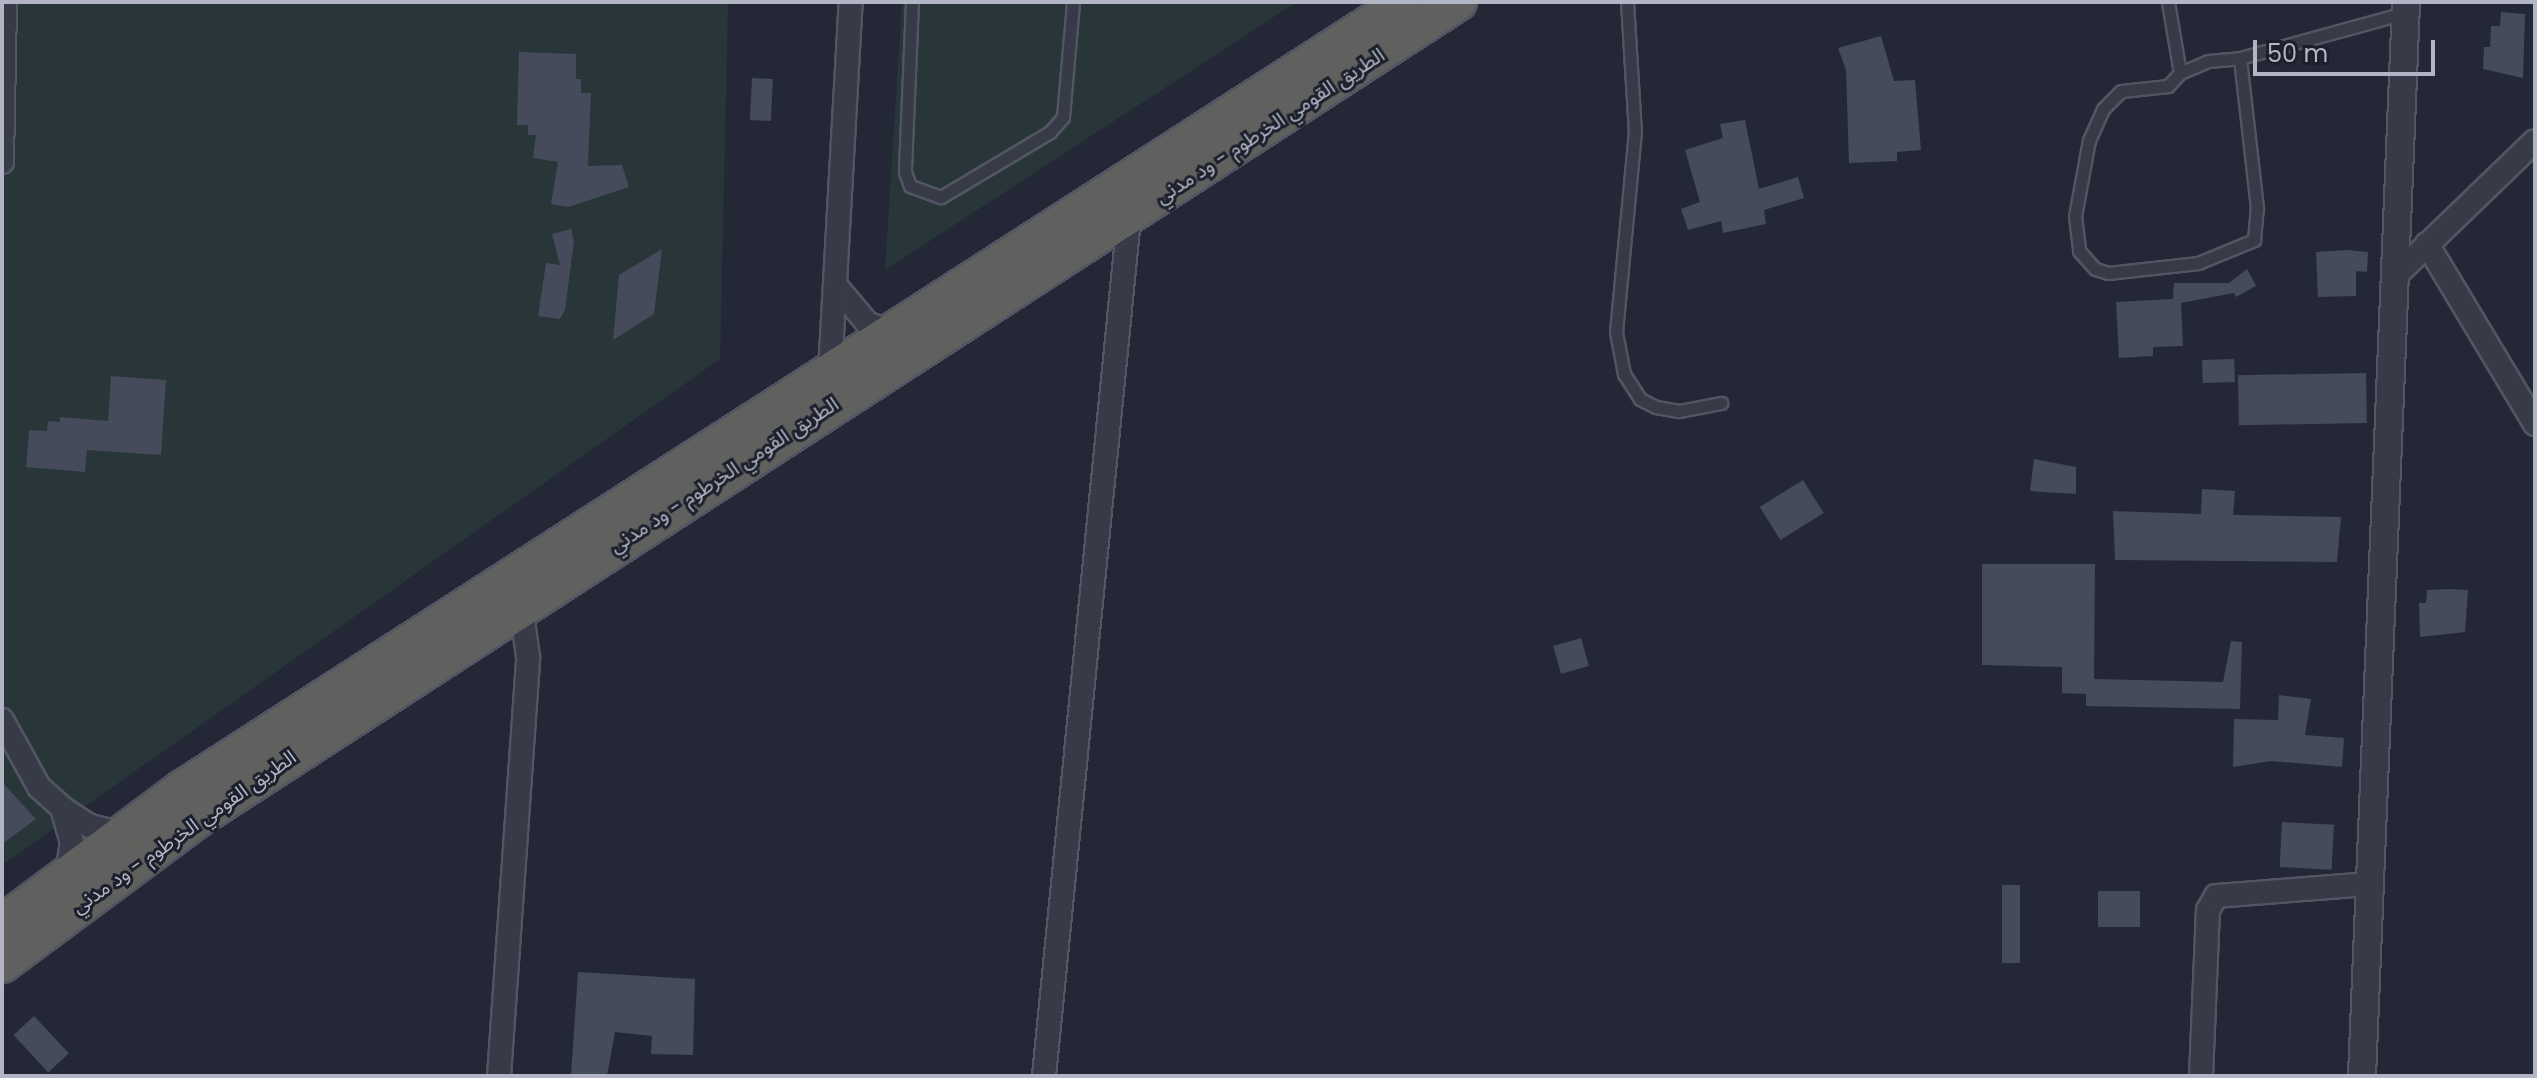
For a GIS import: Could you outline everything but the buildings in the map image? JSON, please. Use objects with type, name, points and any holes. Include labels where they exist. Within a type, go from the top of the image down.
[{"type":"highway","name":"الطريق القومي الخرطوم - ود مدني","points":[[2,964],[200,817],[830,372],[1404,2]]},
{"type":"highway","name":"الطريق القومي الخرطوم - ود مدني","points":[[2,924],[121,834],[841,398],[1129,219],[1458,2]]},
{"type":"street","points":[[2,162],[5,2]]},
{"type":"street","points":[[830,372],[851,2]]},
{"type":"street","points":[[2362,1076],[2406,7]]},
{"type":"street","points":[[2393,278],[2535,141]]},
{"type":"street","points":[[1044,1076],[1129,219]]},
{"type":"street","points":[[2427,244],[2535,424]]},
{"type":"street","points":[[836,286],[868,324],[893,332]]},
{"type":"street","points":[[499,1076],[528,657],[518,593]]},
{"type":"street","points":[[2,720],[39,787],[62,808],[90,826],[121,834]]},
{"type":"street","points":[[62,808],[72,842],[67,872]]},
{"type":"street","points":[[2201,1076],[2208,910],[2216,896],[2369,884]]},
{"type":"lane","points":[[912,2],[905,172],[910,186],[941,197],[1050,132],[1063,117],[1073,2]]},
{"type":"lane","points":[[1627,2],[1635,131],[1616,332],[1624,374],[1640,399],[1656,407],[1679,411],[1721,403]]},
{"type":"lane","points":[[2168,2],[2180,73]]},
{"type":"lane","points":[[2240,58],[2257,208],[2254,240],[2198,263],[2108,273],[2095,269],[2079,251],[2076,226],[2089,140],[2103,109],[2121,91],[2168,86],[2180,73],[2208,61],[2240,58],[2406,7]]},
{"type":"shaded area","points":[[2,2],[728,2],[720,359],[2,865]]},
{"type":"shaded area","points":[[902,2],[1297,2],[885,270]]}]
